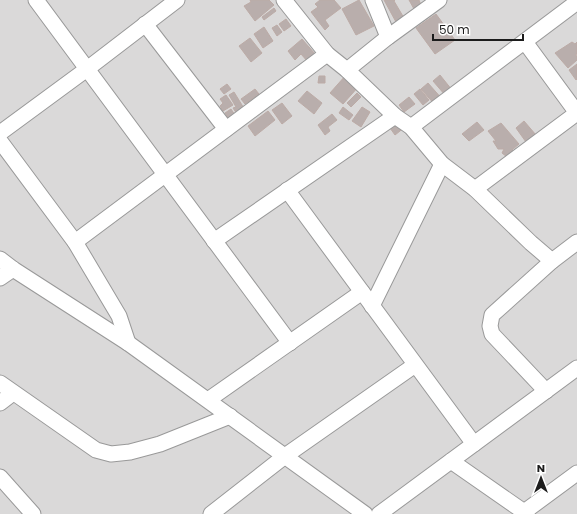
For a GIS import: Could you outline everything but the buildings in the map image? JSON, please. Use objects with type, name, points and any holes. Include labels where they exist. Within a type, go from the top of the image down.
[{"type":"street","points":[[36,0],[290,343]]},
{"type":"street","points":[[0,133],[177,0]]},
{"type":"street","points":[[284,0],[327,54],[347,70],[395,116],[411,127],[442,164],[475,189],[552,261]]},
{"type":"street","points":[[373,0],[388,37]]},
{"type":"street","points":[[347,70],[388,37],[439,0]]},
{"type":"street","points":[[411,127],[526,42],[577,2]]},
{"type":"street","points":[[145,24],[226,129]]},
{"type":"street","points":[[475,189],[577,113],[526,42]]},
{"type":"street","points":[[75,242],[327,54]]},
{"type":"street","points":[[214,241],[395,116]]},
{"type":"street","points":[[0,141],[75,242],[119,316],[128,343]]},
{"type":"street","points":[[372,306],[442,164]]},
{"type":"street","points":[[287,190],[474,444]]},
{"type":"street","points":[[546,391],[492,334],[490,326],[492,315],[552,261],[577,242]]},
{"type":"street","points":[[0,259],[13,270],[128,343],[365,514]]},
{"type":"street","points":[[0,278],[13,270]]},
{"type":"street","points":[[208,400],[362,292]]},
{"type":"street","points":[[211,514],[285,456],[415,365]]},
{"type":"street","points":[[379,514],[577,368]]},
{"type":"street","points":[[0,383],[96,450],[111,454],[130,452],[160,444],[230,416]]},
{"type":"street","points":[[0,403],[13,393]]},
{"type":"street","points":[[451,461],[526,513],[577,473]]},
{"type":"street","points":[[0,478],[33,514]]},
{"type":"shaded area","points":[[0,0],[577,0],[577,514],[0,514]]}]
